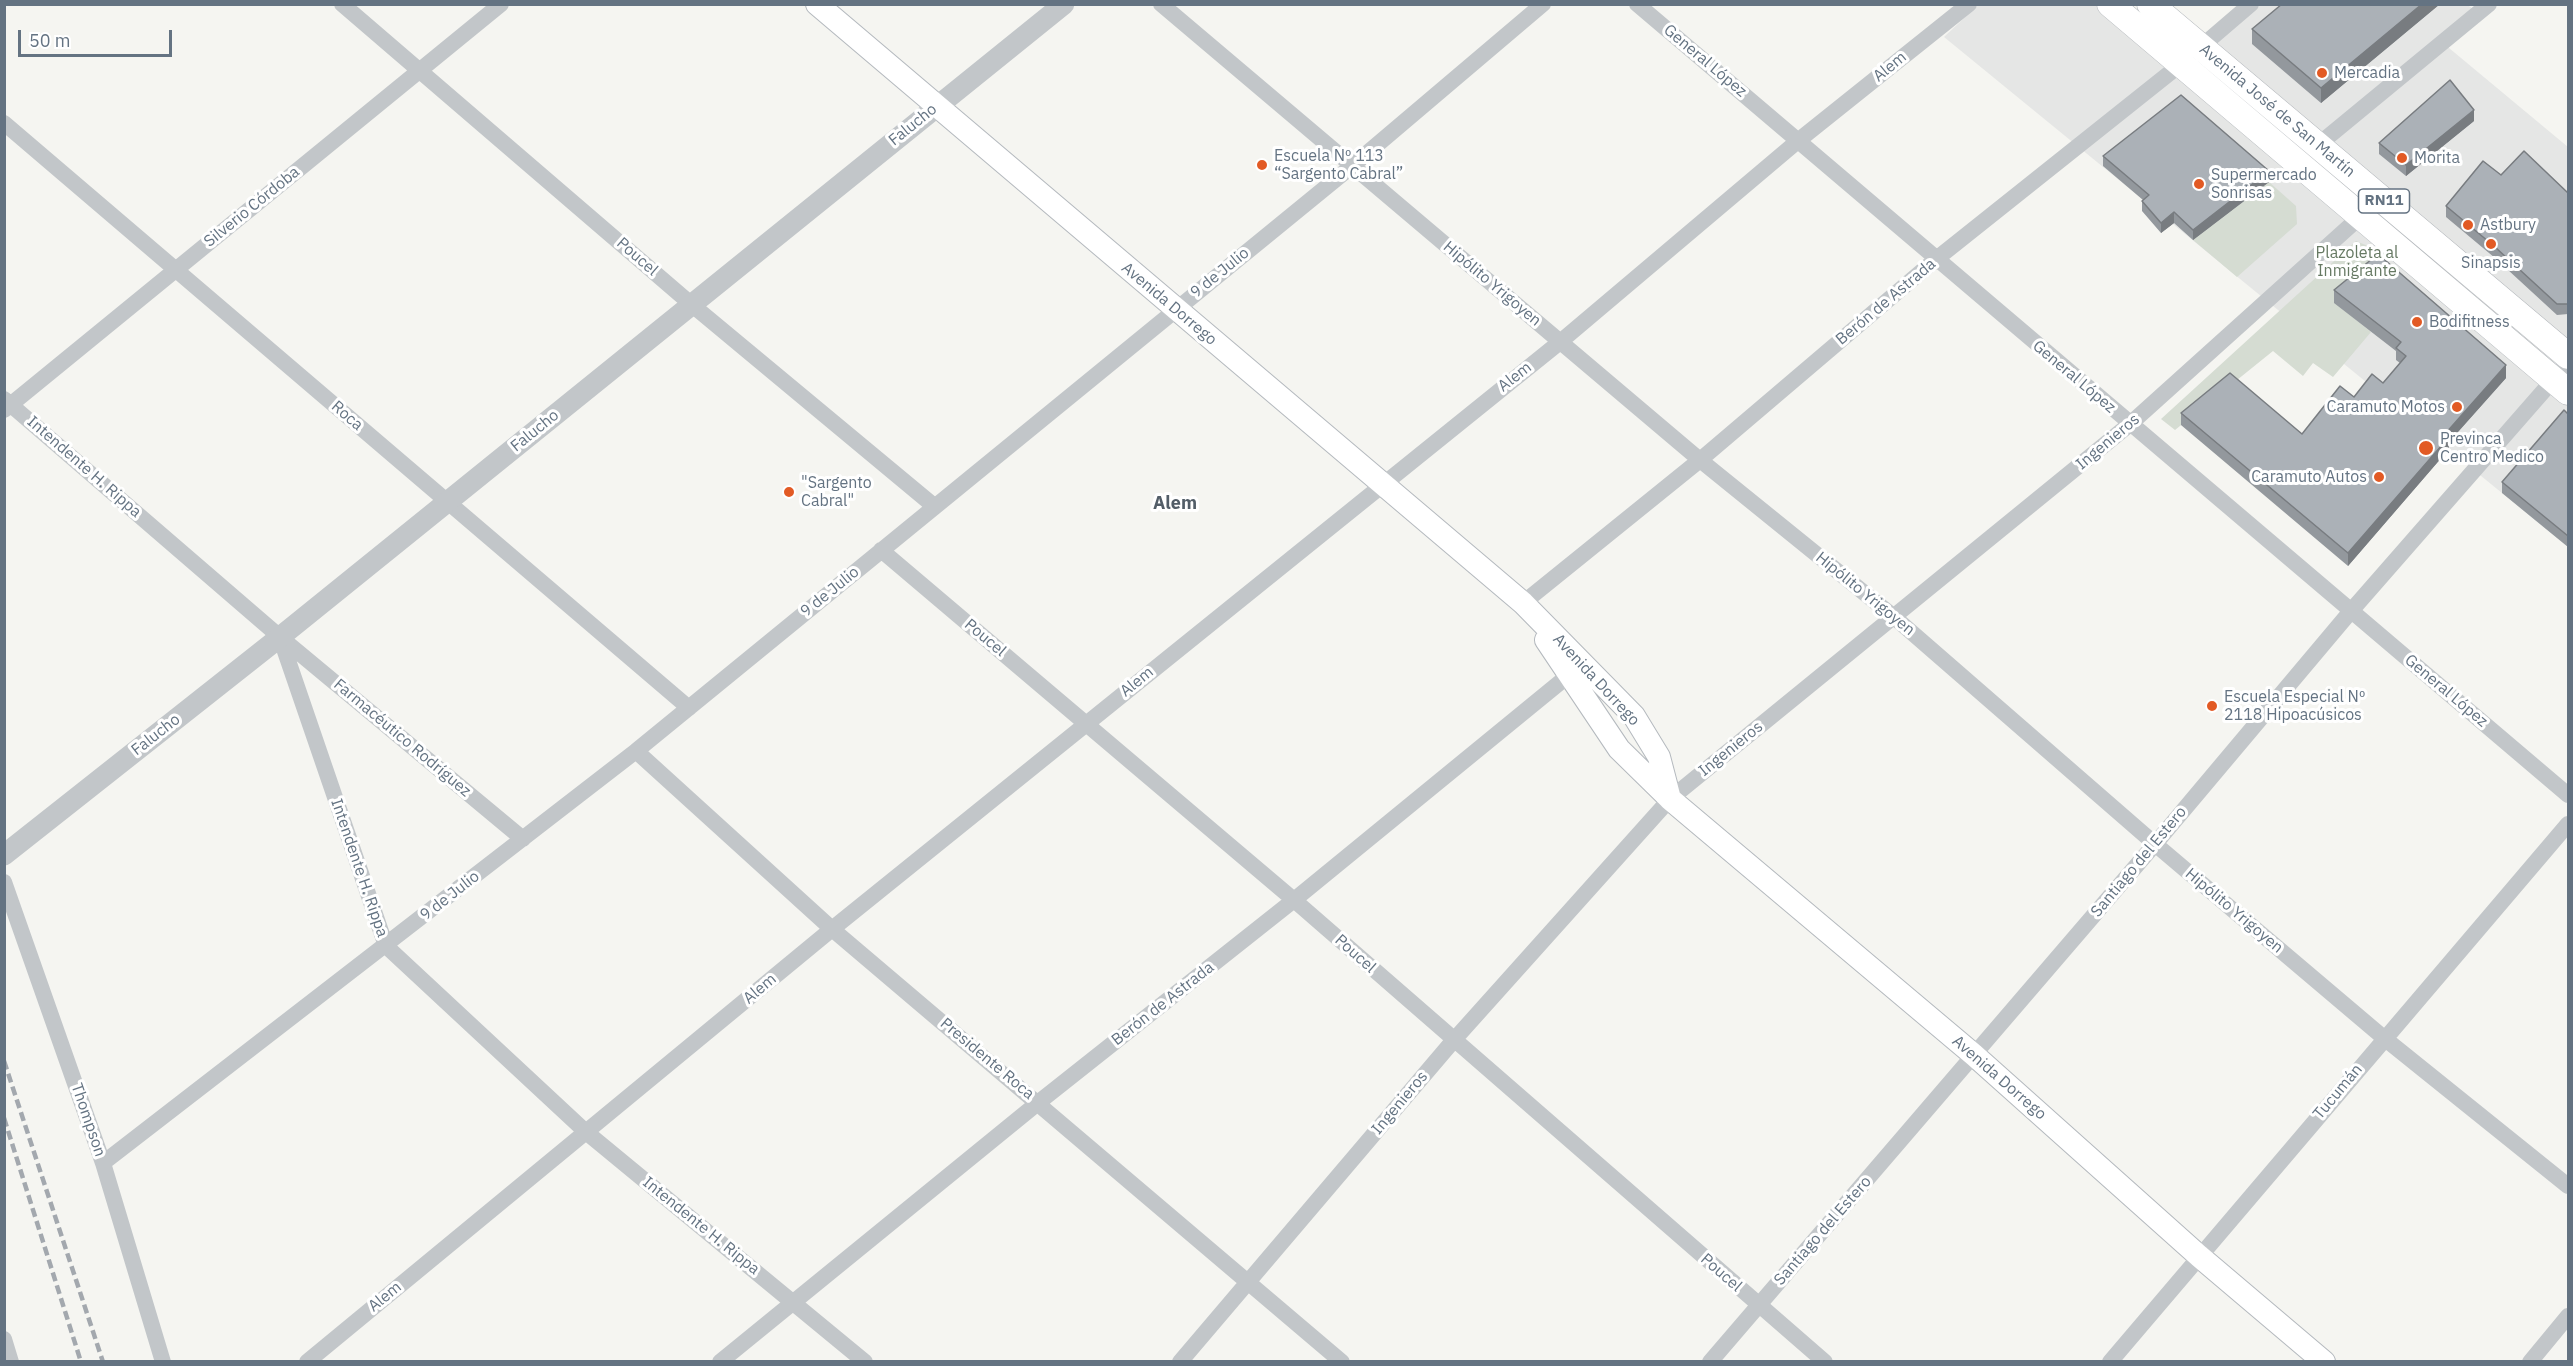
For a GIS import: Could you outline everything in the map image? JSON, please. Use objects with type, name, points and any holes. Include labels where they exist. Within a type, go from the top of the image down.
[{"type":"main road","name":"Avenida Dorrego","points":[[817,4],[935,107],[1523,603],[1634,716],[1659,757],[1670,799]]},
{"type":"main road","name":"Avenida José de San Martín","points":[[2110,4],[2361,216],[2564,378]]},
{"type":"main road","name":"Avenida José de San Martín","points":[[2150,4],[2568,356]]},
{"type":"main road","name":"Avenida Dorrego","points":[[1523,603],[1619,749],[1670,799],[1974,1054],[2199,1256],[2324,1362]]},
{"type":"street","name":"Poucel","points":[[342,4],[692,304],[934,506]]},
{"type":"street","name":"Silverio Córdoba","points":[[7,404],[501,4]]},
{"type":"street","name":"Falucho","points":[[4,855],[280,637],[1064,4]]},
{"type":"street","name":"Hipólito Yrigoyen","points":[[1161,4],[1700,460],[1894,617],[2155,844],[2384,1038],[2568,1186]]},
{"type":"street","name":"9 de Julio","points":[[103,1163],[636,751],[1352,166],[1543,4]]},
{"type":"street","name":"General López","points":[[1637,4],[1799,140],[1935,260],[2568,795]]},
{"type":"street","name":"Alem","points":[[307,1362],[832,929],[1381,484],[1560,342],[1799,140],[1969,4]]},
{"type":"street","name":"Berón de Astrada","points":[[1523,603],[1700,460],[1935,260],[2181,64],[2251,4]]},
{"type":"street","points":[[2318,145],[2489,4]]},
{"type":"street","name":"Roca","points":[[4,123],[688,708]]},
{"type":"street","name":"Ingenieros","points":[[1180,1362],[1453,1041],[1670,799],[2130,424],[2361,216]]},
{"type":"street","name":"Santiago del Estero","points":[[1710,1362],[2155,844],[2351,611],[2564,378]]},
{"type":"street","name":"Intendente H. Rippa","points":[[7,404],[280,637],[386,946],[586,1132],[865,1362]]},
{"type":"street","name":"Poucel","points":[[881,549],[1294,900],[1453,1041],[1825,1362]]},
{"type":"street","name":"Farmacéutico Rodríguez","points":[[280,637],[523,839]]},
{"type":"street","name":"Berón de Astrada","points":[[720,1362],[1039,1102],[1294,900],[1569,675]]},
{"type":"street","points":[[1569,675],[1613,694]]},
{"type":"street","name":"Presidente Roca","points":[[636,751],[832,929],[1039,1102],[1342,1362]]},
{"type":"street","name":"Tucumán","points":[[2110,1362],[2568,824]]},
{"type":"street","name":"Thompson","points":[[4,882],[103,1163],[163,1362]]},
{"type":"street","points":[[2530,1362],[2568,1316]]},
{"type":"street","points":[[4,1339],[11,1362]]},
{"type":"shaded area","points":[[2466,4],[2479,13],[2443,43],[2568,147],[2568,547],[1944,37],[1978,5],[2110,5],[2181,64],[2253,5]]},
{"type":"green space","points":[[2269,182],[2296,206],[2297,224],[2237,277],[2193,240]]},
{"type":"green space","name":"Plazoleta al Inmigrante","points":[[2356,241],[2392,256],[2334,302],[2371,332],[2333,377],[2313,363],[2303,376],[2273,351],[2175,430],[2161,419]]},
{"type":"building","name":"Mercadia","points":[[2282,4],[2422,4],[2321,88],[2252,29]]},
{"type":"building","points":[[2450,80],[2474,110],[2406,165],[2379,143]]},
{"type":"building","points":[[2181,95],[2269,171],[2193,230],[2174,212],[2161,223],[2142,201],[2149,195],[2103,156]]},
{"type":"building","points":[[2524,151],[2568,193],[2568,304],[2557,304],[2446,206],[2483,161],[2501,175]]},
{"type":"building","points":[[2378,254],[2506,365],[2445,434],[2449,437],[2348,553],[2181,413],[2230,373],[2302,434],[2340,386],[2354,397],[2372,374],[2383,383],[2406,356],[2396,348],[2401,342],[2334,290]]},
{"type":"building","points":[[2564,410],[2568,414],[2568,536],[2502,482]]},
{"type":"railway","points":[[4,1061],[103,1362]]},
{"type":"railway","points":[[4,1118],[81,1362]]},
{"type":"place","name":"Mercadia","points":[[2322,73]]},
{"type":"place","name":"Morita","points":[[2402,158]]},
{"type":"place","name":"Escuela Nº 113 “Sargento Cabral”","points":[[1262,165]]},
{"type":"place","name":"Supermercado Sonrisas","points":[[2199,184]]},
{"type":"place","name":"Astbury","points":[[2468,225]]},
{"type":"place","name":"Sinapsis","points":[[2491,244]]},
{"type":"place","name":"Bodifitness","points":[[2417,322]]},
{"type":"place","name":"Caramuto Motos","points":[[2457,407]]},
{"type":"place","name":"Previnca Centro Medico","points":[[2426,448]]},
{"type":"place","name":"Caramuto Autos","points":[[2379,477]]},
{"type":"place","name":"\"Sargento Cabral\"","points":[[789,492]]},
{"type":"place","name":"Escuela Especial Nº 2118 Hipoacúsicos","points":[[2212,706]]},
{"type":"district","name":"Alem","points":[[1175,504]]}]
